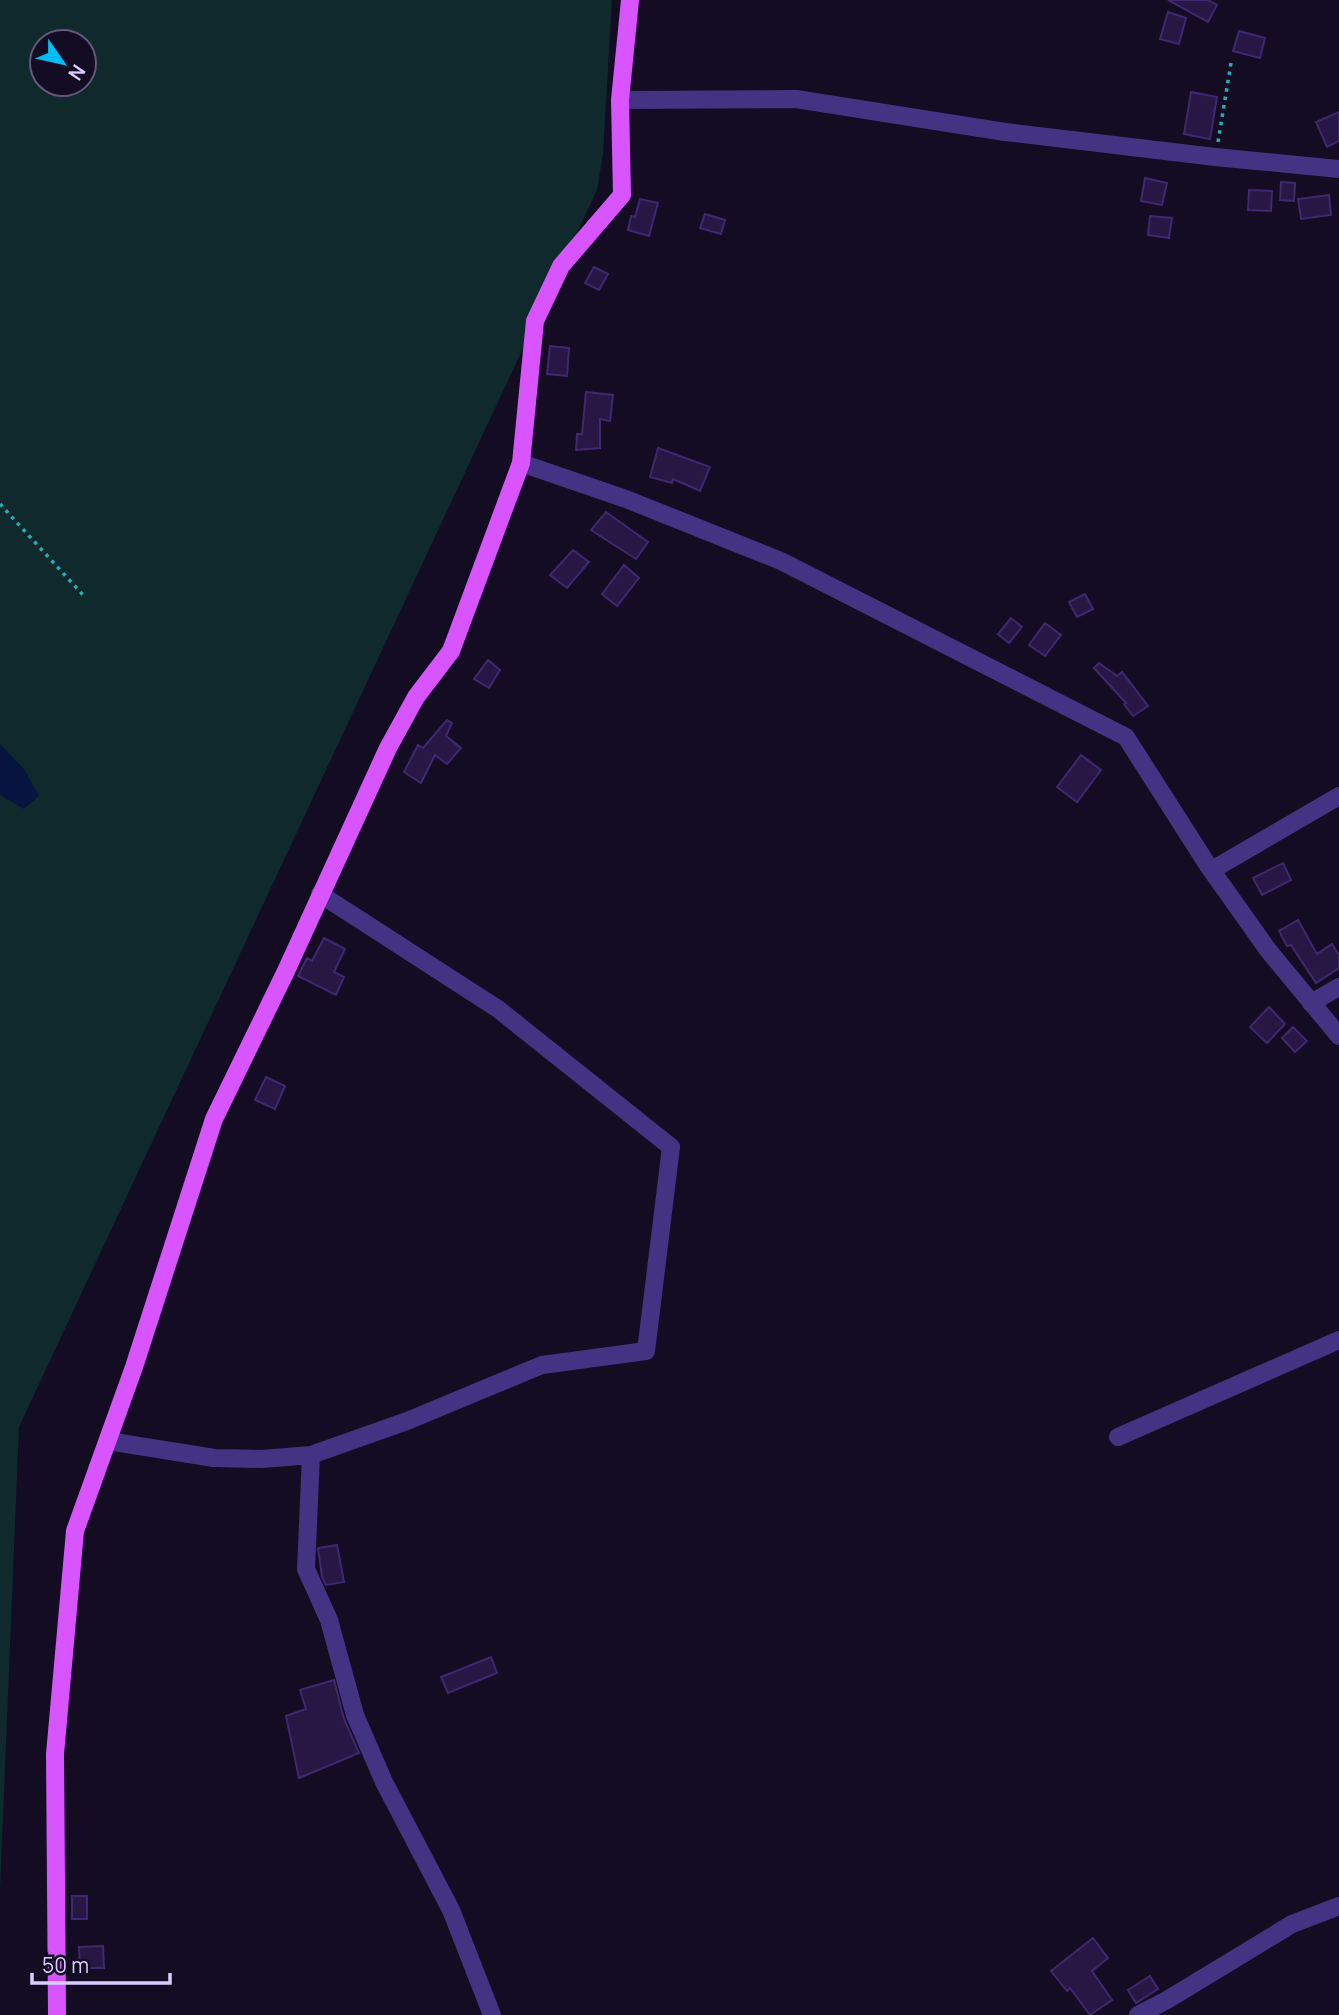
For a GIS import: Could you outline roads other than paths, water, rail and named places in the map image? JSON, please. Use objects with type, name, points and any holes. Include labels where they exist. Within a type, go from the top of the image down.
[{"type":"main road","points":[[57,2015],[55,1754],[75,1531],[134,1367],[214,1119],[286,971],[388,748],[416,696],[451,651],[521,463],[534,321],[561,266],[622,195],[620,100],[631,0]]},
{"type":"street","points":[[620,100],[796,99],[1005,132],[1215,158],[1339,169]]},
{"type":"street","points":[[521,463],[626,499],[781,561],[1126,737],[1212,870],[1268,950],[1339,1036]]},
{"type":"street","points":[[1212,870],[1339,796]]},
{"type":"street","points":[[108,1441],[214,1458],[262,1459],[312,1455],[407,1421],[542,1365],[646,1350],[671,1147],[498,1009],[320,894]]},
{"type":"street","points":[[1311,1003],[1339,987]]},
{"type":"street","points":[[1118,1437],[1339,1340]]},
{"type":"street","points":[[312,1455],[306,1569],[329,1620],[355,1715],[384,1782],[451,1910],[492,2015]]},
{"type":"street","points":[[1139,2015],[1292,1924],[1339,1906]]}]
